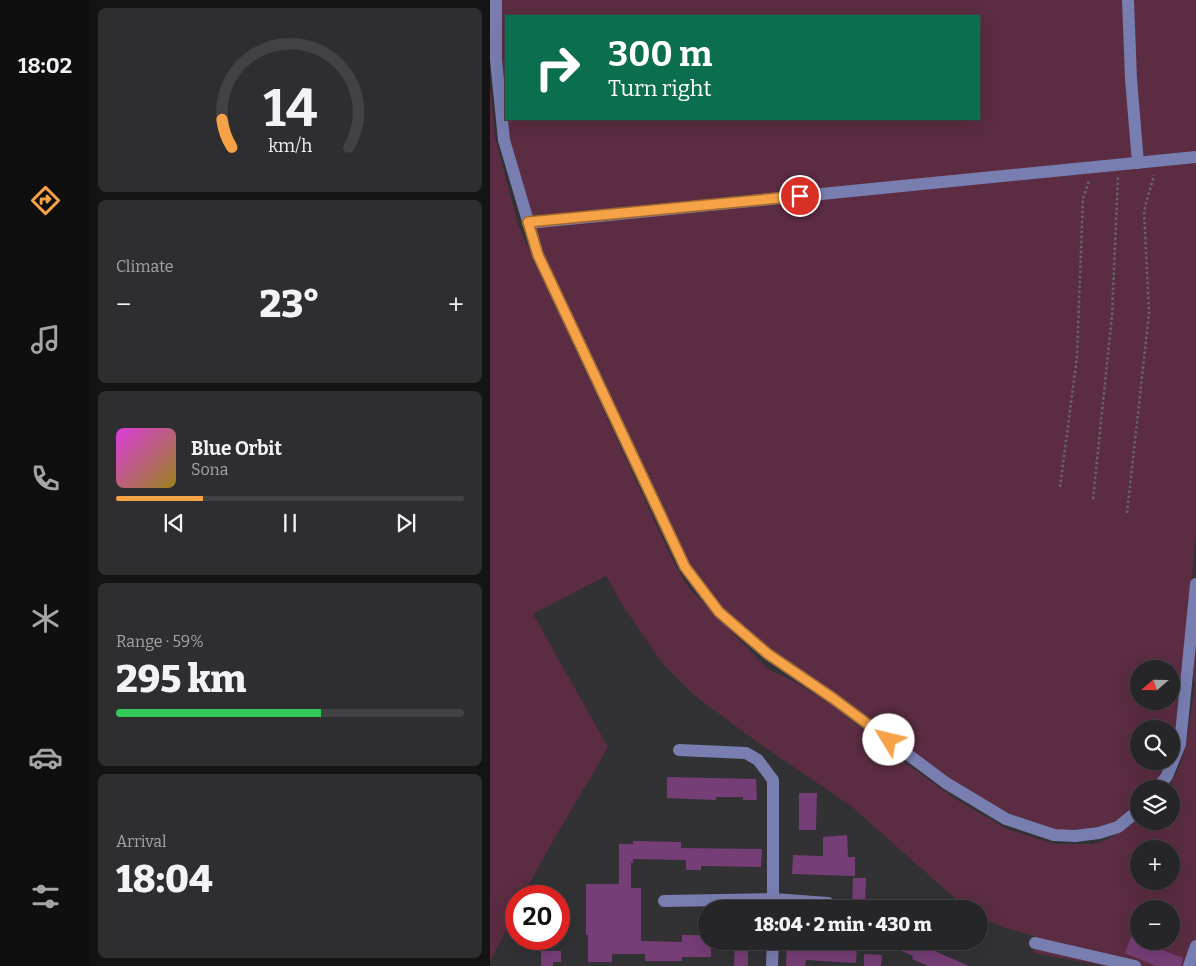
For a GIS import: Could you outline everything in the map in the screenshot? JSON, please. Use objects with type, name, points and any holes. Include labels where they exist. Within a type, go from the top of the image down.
[{"type":"street","points":[[496,0],[496,60],[504,140],[538,255],[685,567],[719,612],[768,654],[834,699],[946,782],[1006,819],[1054,835],[1075,836],[1099,833],[1118,826],[1130,817]]},
{"type":"street","points":[[1128,0],[1131,79],[1138,163]]},
{"type":"street","points":[[528,222],[1196,157]]},
{"type":"street","points":[[1165,780],[1168,776],[1180,744],[1196,584]]},
{"type":"street","points":[[679,750],[746,753],[758,760],[773,780],[773,900]]},
{"type":"street","points":[[664,901],[698,902]]},
{"type":"street","points":[[1035,943],[1136,966]]},
{"type":"street","points":[[1189,966],[1196,946]]},
{"type":"street","points":[[772,966],[773,950]]},
{"type":"path","points":[[1127,513],[1149,313],[1144,211],[1157,161]]},
{"type":"path","points":[[1093,499],[1112,315],[1118,165]]},
{"type":"path","points":[[1060,487],[1077,357],[1083,198],[1095,167]]},
{"type":"shaded area","points":[[502,0],[1196,0],[1196,534],[1180,709],[1180,660],[1130,660],[1130,710],[1180,710],[1179,720],[1130,720],[1130,770],[1164,770],[1158,780],[1130,780],[1130,811],[1112,826],[1094,831],[1053,831],[989,804],[958,786],[748,632],[709,593],[688,563],[543,253],[510,141],[508,120],[980,120],[980,15],[505,15],[505,98],[501,62]]},
{"type":"shaded area","points":[[490,84],[495,137],[519,227],[674,563],[689,588],[768,669],[788,678],[832,705],[896,756],[954,798],[1007,829],[1055,844],[1092,844],[1104,841],[1130,825],[1130,830],[1180,830],[1180,780],[1173,780],[1178,770],[1180,770],[1187,738],[1195,684],[1193,678],[1196,634],[1196,966],[1104,966],[1034,953],[1035,936],[1005,928],[988,921],[988,900],[957,900],[851,806],[757,742],[694,695],[663,664],[621,603],[606,576],[533,614],[608,747],[529,885],[505,885],[505,932],[490,962]]},
{"type":"building","points":[[667,777],[756,779],[757,800],[743,800],[743,797],[716,797],[716,800],[667,798]]},
{"type":"building","points":[[799,793],[817,793],[816,830],[799,830]]},
{"type":"building","points":[[847,835],[848,857],[855,857],[855,876],[792,874],[793,855],[823,856],[823,837]]},
{"type":"building","points":[[633,841],[681,842],[681,848],[762,849],[761,867],[701,866],[701,870],[686,870],[686,860],[633,859],[633,863],[631,863],[631,888],[641,888],[641,941],[682,942],[682,935],[698,935],[698,950],[711,950],[711,957],[682,957],[682,961],[645,961],[645,954],[612,954],[612,962],[588,962],[586,884],[619,884],[619,844],[633,844]]},
{"type":"building","points":[[853,878],[866,878],[865,900],[852,900]]},
{"type":"building","points":[[1130,940],[1130,950],[1162,950],[1183,958],[1181,966],[1156,966],[1125,953]]},
{"type":"building","points":[[735,950],[748,950],[748,966],[734,966]]},
{"type":"building","points":[[787,950],[857,950],[856,963],[806,960],[805,966],[786,966]]},
{"type":"building","points":[[899,950],[932,950],[969,966],[928,966],[912,959],[913,956]]},
{"type":"building","points":[[541,951],[561,951],[561,962],[553,962],[553,966],[541,966]]},
{"type":"building","points":[[864,954],[882,955],[881,966],[864,966]]},
{"type":"route","points":[[800,196],[528,222],[538,255],[685,567],[719,612],[768,654],[834,699],[889,740]]}]
